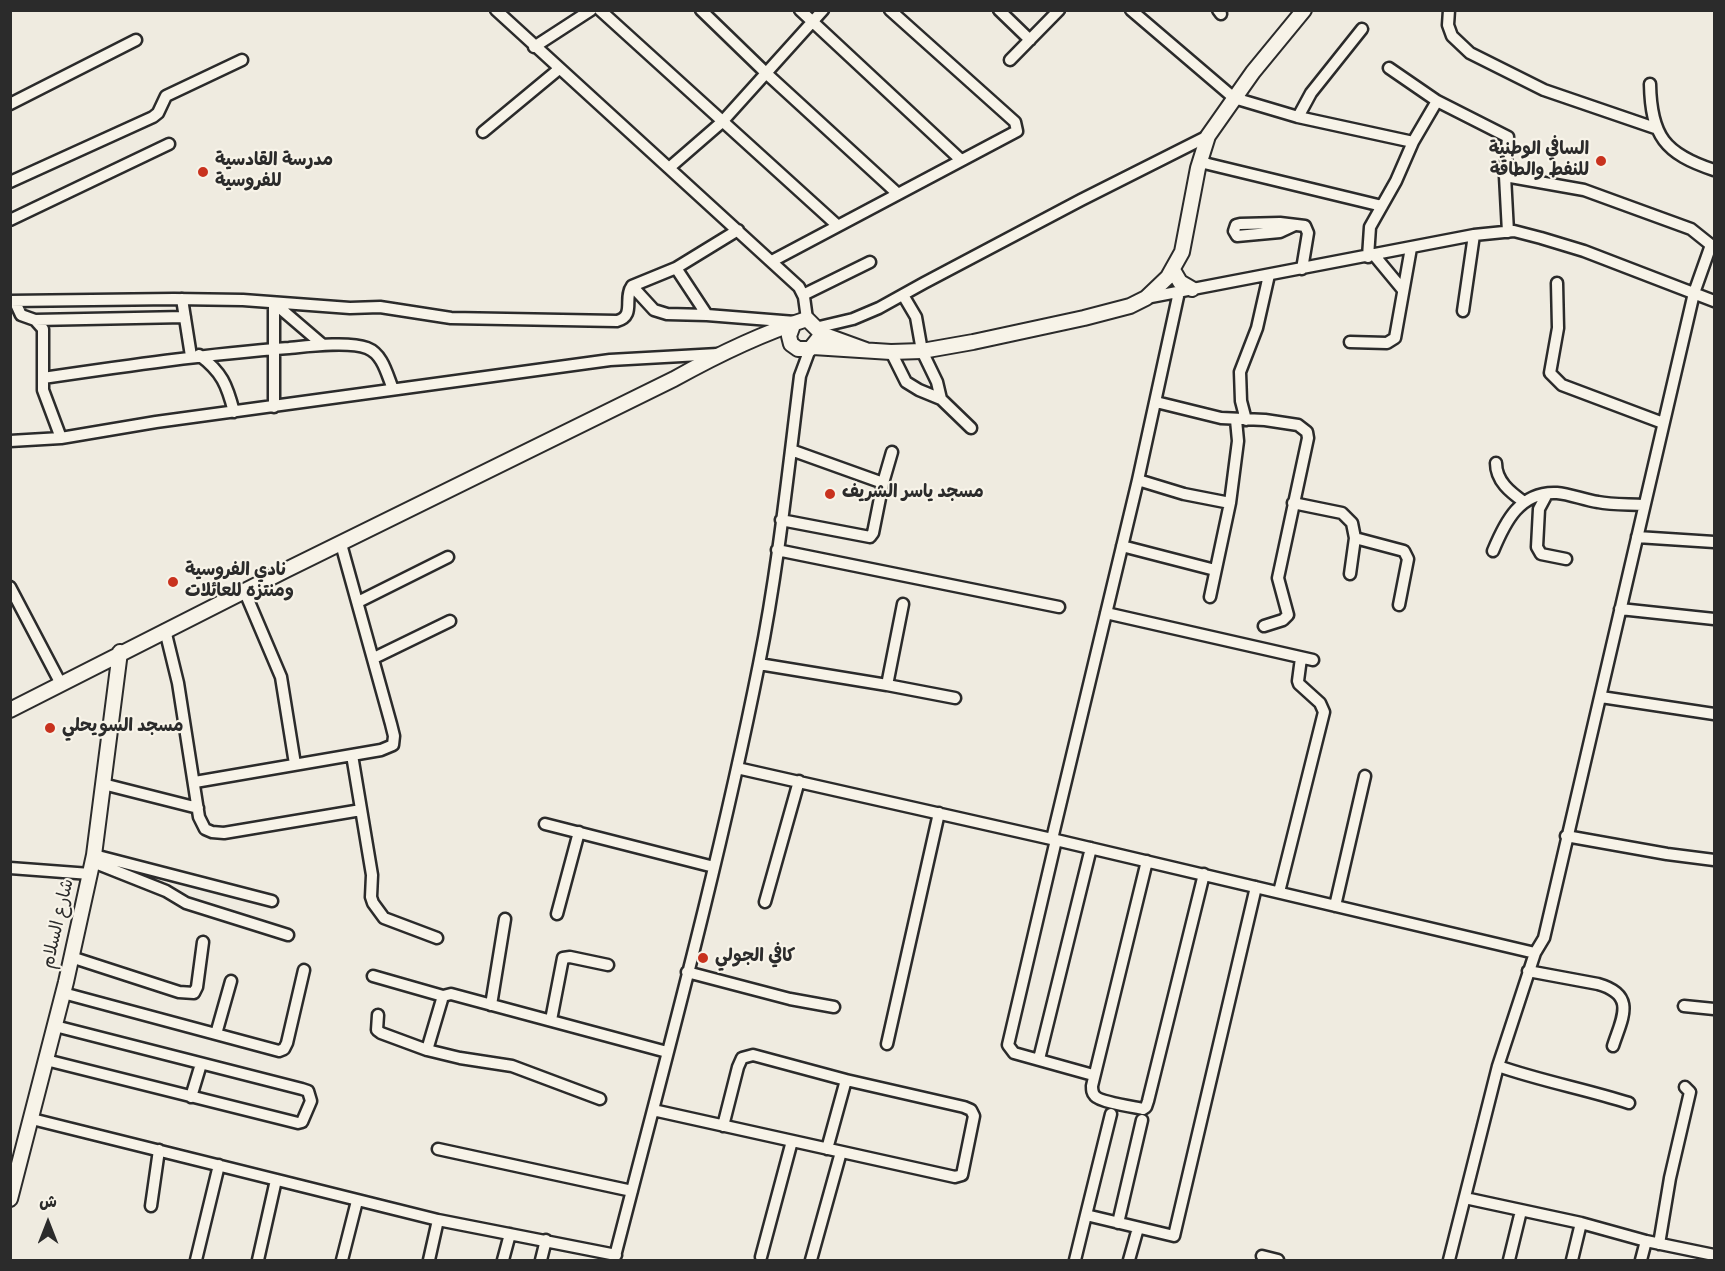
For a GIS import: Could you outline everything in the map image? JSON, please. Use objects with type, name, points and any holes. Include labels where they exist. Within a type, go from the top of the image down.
[{"type":"main road","points":[[752,339],[771,338],[802,350],[812,348],[891,352],[922,351],[1084,318],[1130,306],[1146,298],[1162,285],[1173,270],[1184,243],[1200,162],[1208,136],[1234,98],[1304,10]]},
{"type":"main road","points":[[1173,270],[1185,290]]},
{"type":"main road","points":[[793,346],[789,332],[806,325]]},
{"type":"main road","points":[[806,325],[818,339],[812,348]]},
{"type":"main road","points":[[10,710],[244,590],[768,332],[806,325],[836,340],[866,350]]},
{"type":"main road","name":"شارع السلام","points":[[10,1198],[55,1026],[92,863],[120,652]]},
{"type":"street","points":[[534,47],[591,10]]},
{"type":"street","points":[[600,10],[838,226]]},
{"type":"street","points":[[701,10],[898,194]]},
{"type":"street","points":[[800,10],[961,160]]},
{"type":"street","points":[[669,168],[722,122],[823,10]]},
{"type":"street","points":[[772,261],[1017,131],[1015,122],[890,10]]},
{"type":"street","points":[[999,10],[1030,40]]},
{"type":"street","points":[[1010,60],[1059,10]]},
{"type":"street","points":[[1131,10],[1234,98],[1298,117],[1413,142]]},
{"type":"street","points":[[1449,10],[1448,25],[1452,36],[1470,53],[1544,90],[1655,128]]},
{"type":"street","points":[[499,11],[534,47],[799,287],[803,295],[806,325]]},
{"type":"street","points":[[1298,117],[1311,93],[1362,29]]},
{"type":"street","points":[[10,104],[136,40]]},
{"type":"street","points":[[10,182],[153,117],[158,113],[166,96],[242,60]]},
{"type":"street","points":[[1389,68],[1437,100],[1506,135],[1509,142],[1505,176],[1508,232]]},
{"type":"street","points":[[483,132],[559,69]]},
{"type":"street","points":[[1650,84],[1650,104],[1655,128],[1665,142],[1678,154],[1695,164],[1714,170]]},
{"type":"street","points":[[1403,290],[1371,256],[1370,227],[1437,100]]},
{"type":"street","points":[[632,286],[654,310],[667,314],[707,315],[806,325],[861,316],[1208,136]]},
{"type":"street","points":[[10,220],[169,144]]},
{"type":"street","points":[[1200,162],[1382,206]]},
{"type":"street","points":[[1449,1260],[1498,1066],[1528,970],[1544,938],[1694,293],[1713,245],[1691,229],[1584,190],[1505,176]]},
{"type":"street","points":[[1295,225],[1308,228],[1302,268]]},
{"type":"street","points":[[13,302],[182,299],[350,308],[380,307],[451,318],[603,322],[620,320],[626,316],[629,291],[632,286],[676,268],[738,230]]},
{"type":"street","points":[[1146,298],[1473,235],[1508,232],[1541,238],[1584,251],[1714,301]]},
{"type":"street","points":[[1463,311],[1473,235]]},
{"type":"street","points":[[1350,342],[1387,343],[1393,341],[1411,248]]},
{"type":"street","points":[[803,295],[870,262]]},
{"type":"street","points":[[676,268],[707,315]]},
{"type":"street","points":[[1210,597],[1230,503],[1241,420],[1240,372],[1257,328],[1269,276]]},
{"type":"street","points":[[1557,283],[1558,328],[1550,373],[1562,385],[1663,423]]},
{"type":"street","points":[[1093,1075],[1014,1053],[1010,1049],[1008,1040],[1106,613],[1185,290]]},
{"type":"street","points":[[903,295],[916,317],[922,351],[937,382],[942,399]]},
{"type":"street","points":[[182,299],[195,356],[214,366],[223,378],[234,412]]},
{"type":"street","points":[[13,302],[21,315],[35,320],[185,317]]},
{"type":"street","points":[[274,303],[323,345]]},
{"type":"street","points":[[274,303],[274,407]]},
{"type":"street","points":[[35,320],[43,329],[43,390],[61,438]]},
{"type":"street","points":[[43,378],[195,356],[323,345],[367,348],[379,356],[393,389]]},
{"type":"street","points":[[793,346],[800,376]]},
{"type":"street","points":[[32,1119],[357,1201],[438,1220],[546,1240],[615,1258],[737,768],[772,593],[800,376],[812,348]]},
{"type":"street","points":[[891,352],[906,382],[942,399],[971,428]]},
{"type":"street","points":[[10,441],[61,438],[156,422],[610,360],[720,354]]},
{"type":"street","points":[[1156,402],[1211,417],[1265,420],[1298,425],[1307,432],[1308,438],[1278,578],[1288,615],[1283,620],[1264,626]]},
{"type":"street","points":[[791,450],[883,483]]},
{"type":"street","points":[[781,520],[870,537],[873,533],[892,452]]},
{"type":"street","points":[[1496,463],[1500,480],[1524,502]]},
{"type":"street","points":[[1138,480],[1184,494],[1230,503]]},
{"type":"street","points":[[1493,551],[1509,516],[1524,502],[1547,494],[1558,493],[1599,503],[1644,505]]},
{"type":"street","points":[[1547,494],[1539,509],[1538,551],[1541,554],[1566,559]]},
{"type":"street","points":[[1293,503],[1342,513],[1352,523],[1355,538],[1350,574]]},
{"type":"street","points":[[1637,537],[1714,542]]},
{"type":"street","points":[[1355,538],[1400,549],[1407,554],[1400,605]]},
{"type":"street","points":[[195,782],[352,755],[393,745],[395,740],[374,658],[341,544]]},
{"type":"street","points":[[1122,546],[1215,570]]},
{"type":"street","points":[[777,550],[1059,607]]},
{"type":"street","points":[[358,602],[448,557]]},
{"type":"street","points":[[10,587],[61,684]]},
{"type":"street","points":[[244,590],[281,676],[295,764]]},
{"type":"street","points":[[887,686],[903,604]]},
{"type":"street","points":[[1620,609],[1714,619]]},
{"type":"street","points":[[1106,613],[1313,660]]},
{"type":"street","points":[[374,658],[450,621]]},
{"type":"street","points":[[165,630],[178,683],[203,827],[208,831],[218,833],[361,810]]},
{"type":"street","points":[[1279,892],[1324,712],[1320,703],[1299,684],[1301,658]]},
{"type":"street","points":[[759,664],[955,698]]},
{"type":"street","points":[[1601,697],[1714,714]]},
{"type":"street","points":[[352,755],[372,875],[373,903],[384,918],[437,938]]},
{"type":"street","points":[[737,768],[1204,874],[1535,953]]},
{"type":"street","points":[[1335,906],[1365,776]]},
{"type":"street","points":[[765,902],[799,781]]},
{"type":"street","points":[[103,784],[198,808]]},
{"type":"street","points":[[887,1044],[939,813]]},
{"type":"street","points":[[545,824],[714,867]]},
{"type":"street","points":[[557,914],[579,832]]},
{"type":"street","points":[[1566,836],[1714,860]]},
{"type":"street","points":[[1039,1059],[1090,848]]},
{"type":"street","points":[[1147,861],[1093,1075],[1092,1090],[1095,1096],[1134,1107],[1143,1109],[1146,1107],[1204,874]]},
{"type":"street","points":[[92,863],[157,887],[186,903],[288,934]]},
{"type":"street","points":[[10,868],[92,863],[272,901]]},
{"type":"street","points":[[1086,1215],[1174,1236],[1256,887]]},
{"type":"street","points":[[491,1005],[505,920]]},
{"type":"street","points":[[71,957],[179,992],[194,993],[197,987],[203,942]]},
{"type":"street","points":[[551,1020],[563,958],[570,957],[608,965]]},
{"type":"street","points":[[63,993],[279,1051],[284,1049],[304,970]]},
{"type":"street","points":[[1528,970],[1608,987],[1620,995],[1625,1008],[1613,1046]]},
{"type":"street","points":[[687,972],[790,999],[834,1007]]},
{"type":"street","points":[[373,976],[443,996],[451,994],[667,1052]]},
{"type":"street","points":[[216,1034],[231,981]]},
{"type":"street","points":[[427,1050],[443,996]]},
{"type":"street","points":[[1684,1006],[1714,1009]]},
{"type":"street","points":[[378,1015],[377,1030],[381,1033],[427,1050],[512,1066],[600,1099]]},
{"type":"street","points":[[46,1060],[298,1123],[302,1122],[311,1101],[308,1091],[302,1089],[55,1026]]},
{"type":"street","points":[[653,1110],[792,1142],[955,1177],[962,1175],[974,1122],[971,1110],[964,1107],[846,1080],[761,1057],[748,1056],[742,1058],[738,1066],[723,1126]]},
{"type":"street","points":[[191,1097],[201,1064]]},
{"type":"street","points":[[1498,1066],[1542,1081],[1629,1102]]},
{"type":"street","points":[[827,1149],[846,1080]]},
{"type":"street","points":[[1659,1244],[1670,1178],[1690,1092],[1685,1087]]},
{"type":"street","points":[[1075,1260],[1111,1114]]},
{"type":"street","points":[[1118,1223],[1142,1120]]},
{"type":"street","points":[[760,1257],[792,1142]]},
{"type":"street","points":[[438,1149],[632,1191]]},
{"type":"street","points":[[151,1206],[159,1150]]},
{"type":"street","points":[[811,1260],[841,1152]]},
{"type":"street","points":[[196,1260],[219,1165]]},
{"type":"street","points":[[258,1260],[276,1180]]},
{"type":"street","points":[[1465,1198],[1714,1255],[1713,1260]]},
{"type":"street","points":[[342,1260],[357,1201]]},
{"type":"street","points":[[1509,1260],[1521,1211]]},
{"type":"street","points":[[429,1260],[438,1220]]},
{"type":"street","points":[[1572,1260],[1581,1223]]},
{"type":"street","points":[[1131,1260],[1138,1228]]},
{"type":"street","points":[[503,1260],[510,1233]]},
{"type":"street","points":[[541,1260],[546,1240]]},
{"type":"street","points":[[1641,1260],[1646,1241]]},
{"type":"street","points":[[1262,1256],[1278,1260]]},
{"type":"place","name":"السافي الوطنية للنفط والطاقة","points":[[1601,161]]},
{"type":"place","name":"مدرسة القادسية للفروسية","points":[[203,172]]},
{"type":"place","name":"مسجد ياسر الشريف","points":[[830,494]]},
{"type":"place","name":"نادي الفروسية ومنتزه للعائلات","points":[[173,582]]},
{"type":"place","name":"مسجد السويحلي","points":[[50,728]]},
{"type":"place","name":"كافي الجولي","points":[[703,958]]}]
